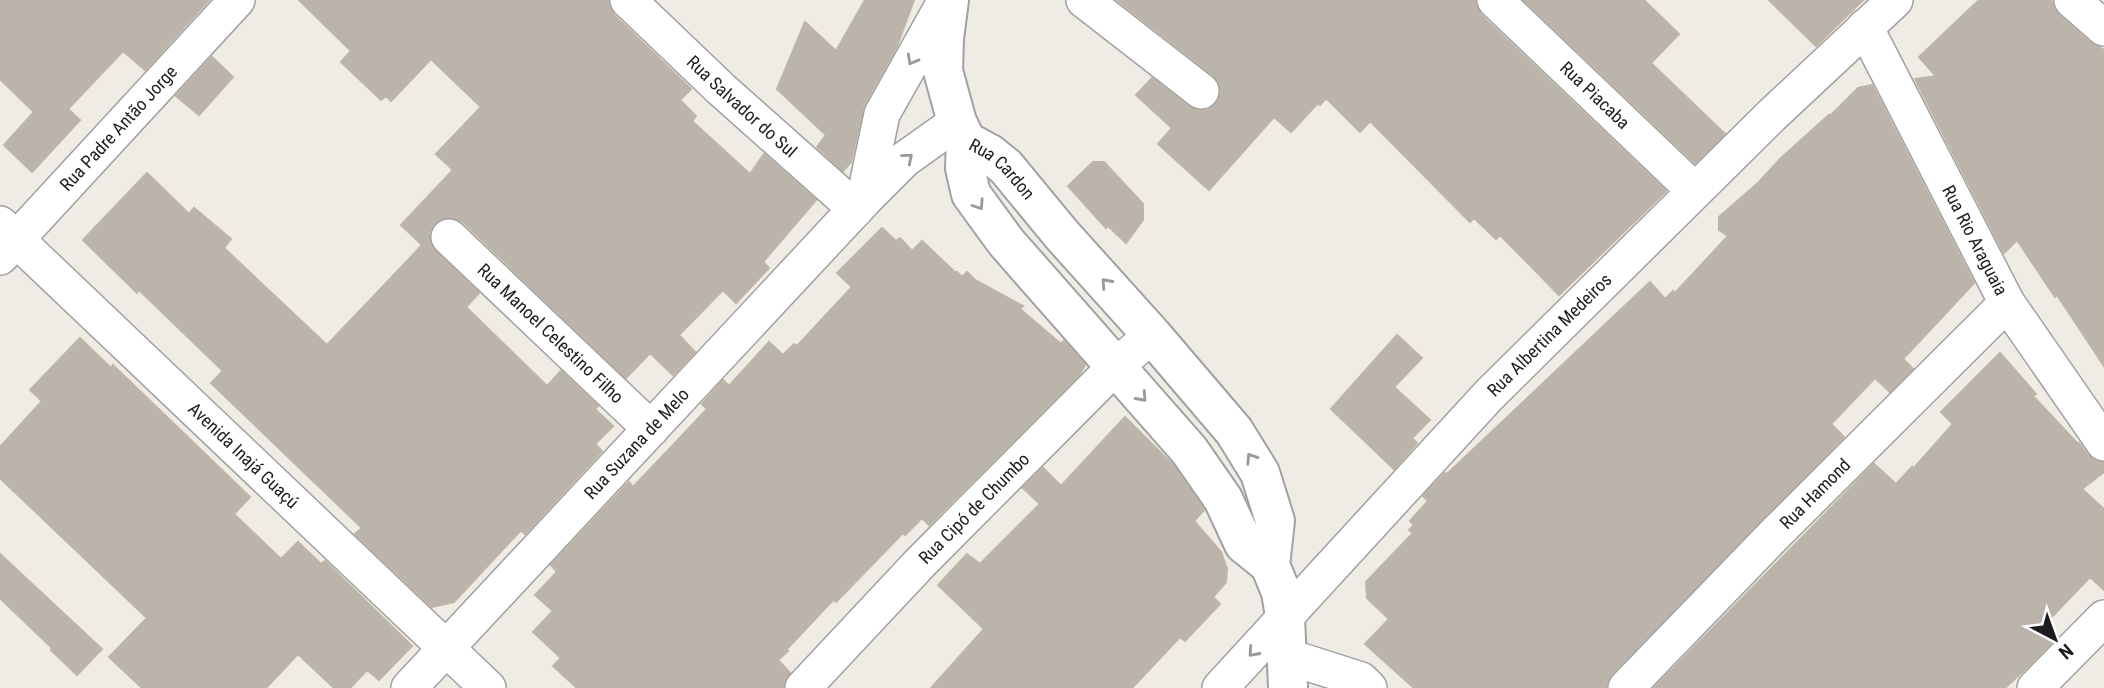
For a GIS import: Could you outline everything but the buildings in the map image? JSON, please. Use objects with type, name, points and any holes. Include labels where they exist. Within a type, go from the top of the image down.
[{"type":"street","name":"Rua Padre Antão Jorge","points":[[5,240],[237,0]]},
{"type":"street","name":"Rua Salvador do Sul","points":[[628,0],[721,89],[860,205]]},
{"type":"street","points":[[860,205],[882,114],[947,0]]},
{"type":"street","points":[[947,0],[943,71],[962,131]]},
{"type":"street","points":[[1084,0],[1201,91]]},
{"type":"street","name":"Rua Piacaba","points":[[1495,0],[1695,191]]},
{"type":"street","name":"Rua Albertina Medeiros","points":[[1220,688],[1489,394],[1695,191],[1895,0]]},
{"type":"street","points":[[2072,0],[2104,28]]},
{"type":"street","name":"Rua Rio Araguaia","points":[[1865,27],[2007,303],[2104,443]]},
{"type":"street","name":"Rua Suzana de Melo","points":[[410,688],[905,159],[962,131]]},
{"type":"street","name":"Rua Cardon","points":[[962,131],[1006,167],[1234,431],[1260,473],[1275,522],[1270,565],[1281,592],[1285,616],[1287,672]]},
{"type":"street","name":"Rua Cardon","points":[[962,131],[967,183],[971,194],[1006,242],[1189,450],[1223,499],[1244,544],[1270,565]]},
{"type":"street","name":"Rua Manoel Celestino Filho","points":[[449,237],[651,429]]},
{"type":"street","name":"Avenida Inajá Guaçú","points":[[5,240],[488,688]]},
{"type":"street","name":"Rua Hamond","points":[[1626,688],[1776,533],[2007,303]]},
{"type":"street","name":"Rua Cipó de Chumbo","points":[[803,688],[920,563],[1115,367],[1152,335]]},
{"type":"street","points":[[2035,688],[2104,618]]},
{"type":"street","points":[[1287,672],[1361,680],[1369,688]]}]
